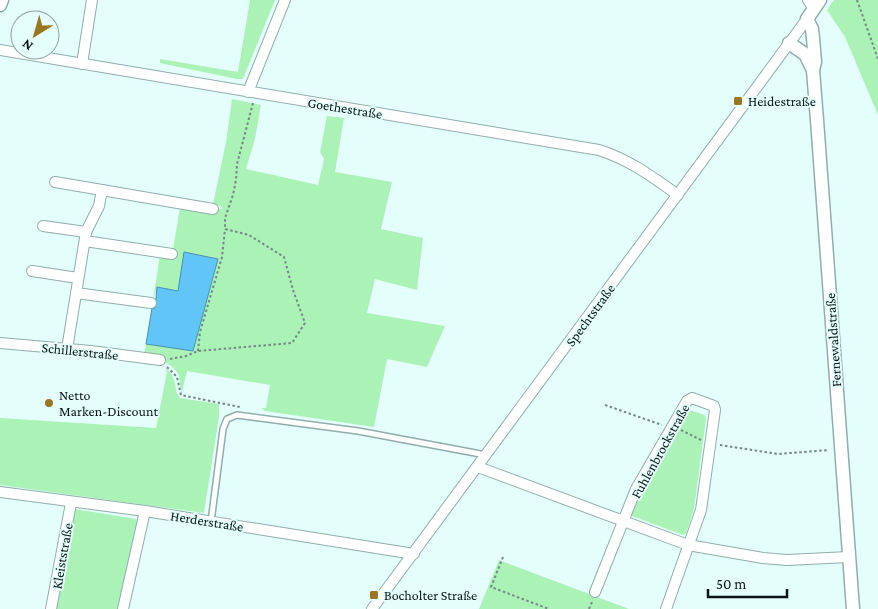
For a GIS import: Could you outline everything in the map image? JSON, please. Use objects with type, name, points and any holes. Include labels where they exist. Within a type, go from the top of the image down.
[{"type":"street","points":[[0,6],[2,0]]},
{"type":"street","points":[[82,64],[92,0]]},
{"type":"street","points":[[252,93],[285,0]]},
{"type":"street","name":"Spechtstraße","points":[[372,609],[789,44],[812,7]]},
{"type":"street","name":"Fernewaldstraße","points":[[812,7],[815,62],[813,70],[853,609]]},
{"type":"street","points":[[789,44],[805,54],[813,70]]},
{"type":"street","name":"Goethestraße","points":[[0,50],[599,150],[638,166],[678,195]]},
{"type":"street","points":[[56,182],[214,209]]},
{"type":"street","points":[[67,349],[86,237],[99,206],[102,190]]},
{"type":"street","points":[[43,226],[86,237],[172,254]]},
{"type":"street","points":[[32,271],[78,278]]},
{"type":"street","points":[[76,293],[151,303]]},
{"type":"street","name":"Schillerstraße","points":[[0,343],[160,360]]},
{"type":"street","name":"Fuhlenbrockstraße","points":[[595,592],[636,489],[687,401],[692,398],[711,404],[715,410],[701,510],[666,609]]},
{"type":"street","points":[[478,467],[688,545],[787,560],[849,557]]},
{"type":"street","name":"Herderstraße","points":[[0,492],[71,503],[145,511],[414,554]]},
{"type":"street","name":"Kleiststraße","points":[[51,609],[71,503]]},
{"type":"street","points":[[123,609],[145,511]]},
{"type":"lane","points":[[211,522],[222,430],[227,419],[232,416],[247,415],[358,431],[486,455]]},
{"type":"path","points":[[857,0],[878,59]]},
{"type":"path","points":[[198,351],[200,332],[222,257],[225,218],[235,188],[237,164],[252,93]]},
{"type":"path","points":[[160,360],[186,356],[198,351],[292,343],[305,323],[284,257],[249,235],[225,229]]},
{"type":"path","points":[[160,360],[177,377],[181,395],[242,407],[247,415]]},
{"type":"path","points":[[503,557],[491,587],[549,609]]},
{"type":"green space","points":[[250,0],[275,0],[243,79],[160,63],[160,59],[238,72]]},
{"type":"green space","points":[[834,0],[878,0],[878,115],[845,37],[827,10]]},
{"type":"green space","points":[[232,99],[261,105],[255,139],[246,169],[318,185],[324,159],[320,152],[327,116],[344,118],[335,172],[392,182],[381,229],[423,238],[417,290],[375,279],[367,313],[445,326],[427,367],[387,359],[374,427],[265,411],[262,408],[266,408],[270,385],[187,371],[182,392],[179,376],[173,367],[144,355],[146,344],[193,351],[178,291],[157,287],[153,299],[160,256],[175,258],[177,250],[173,250],[180,207],[216,214],[217,209],[222,209],[222,207],[213,204],[226,142]]},
{"type":"green space","points":[[144,359],[154,362],[163,366],[143,364]]},
{"type":"green space","points":[[165,367],[173,377],[180,398],[219,404],[219,417],[204,513],[0,485],[0,418],[156,428],[167,371]]},
{"type":"green space","points":[[690,410],[705,415],[706,419],[694,509],[686,533],[683,535],[631,514],[651,475]]},
{"type":"green space","points":[[75,509],[136,519],[137,522],[118,609],[56,609]]},
{"type":"green space","points":[[499,560],[629,609],[479,609]]},
{"type":"water","points":[[184,252],[218,259],[193,351],[146,344],[152,308],[155,308],[157,287],[178,291]]},
{"type":"place","name":"Heidestraße","points":[[738,101]]},
{"type":"place","name":"Netto Marken-Discount","points":[[49,403]]},
{"type":"place","name":"Bocholter Straße","points":[[374,595]]}]
